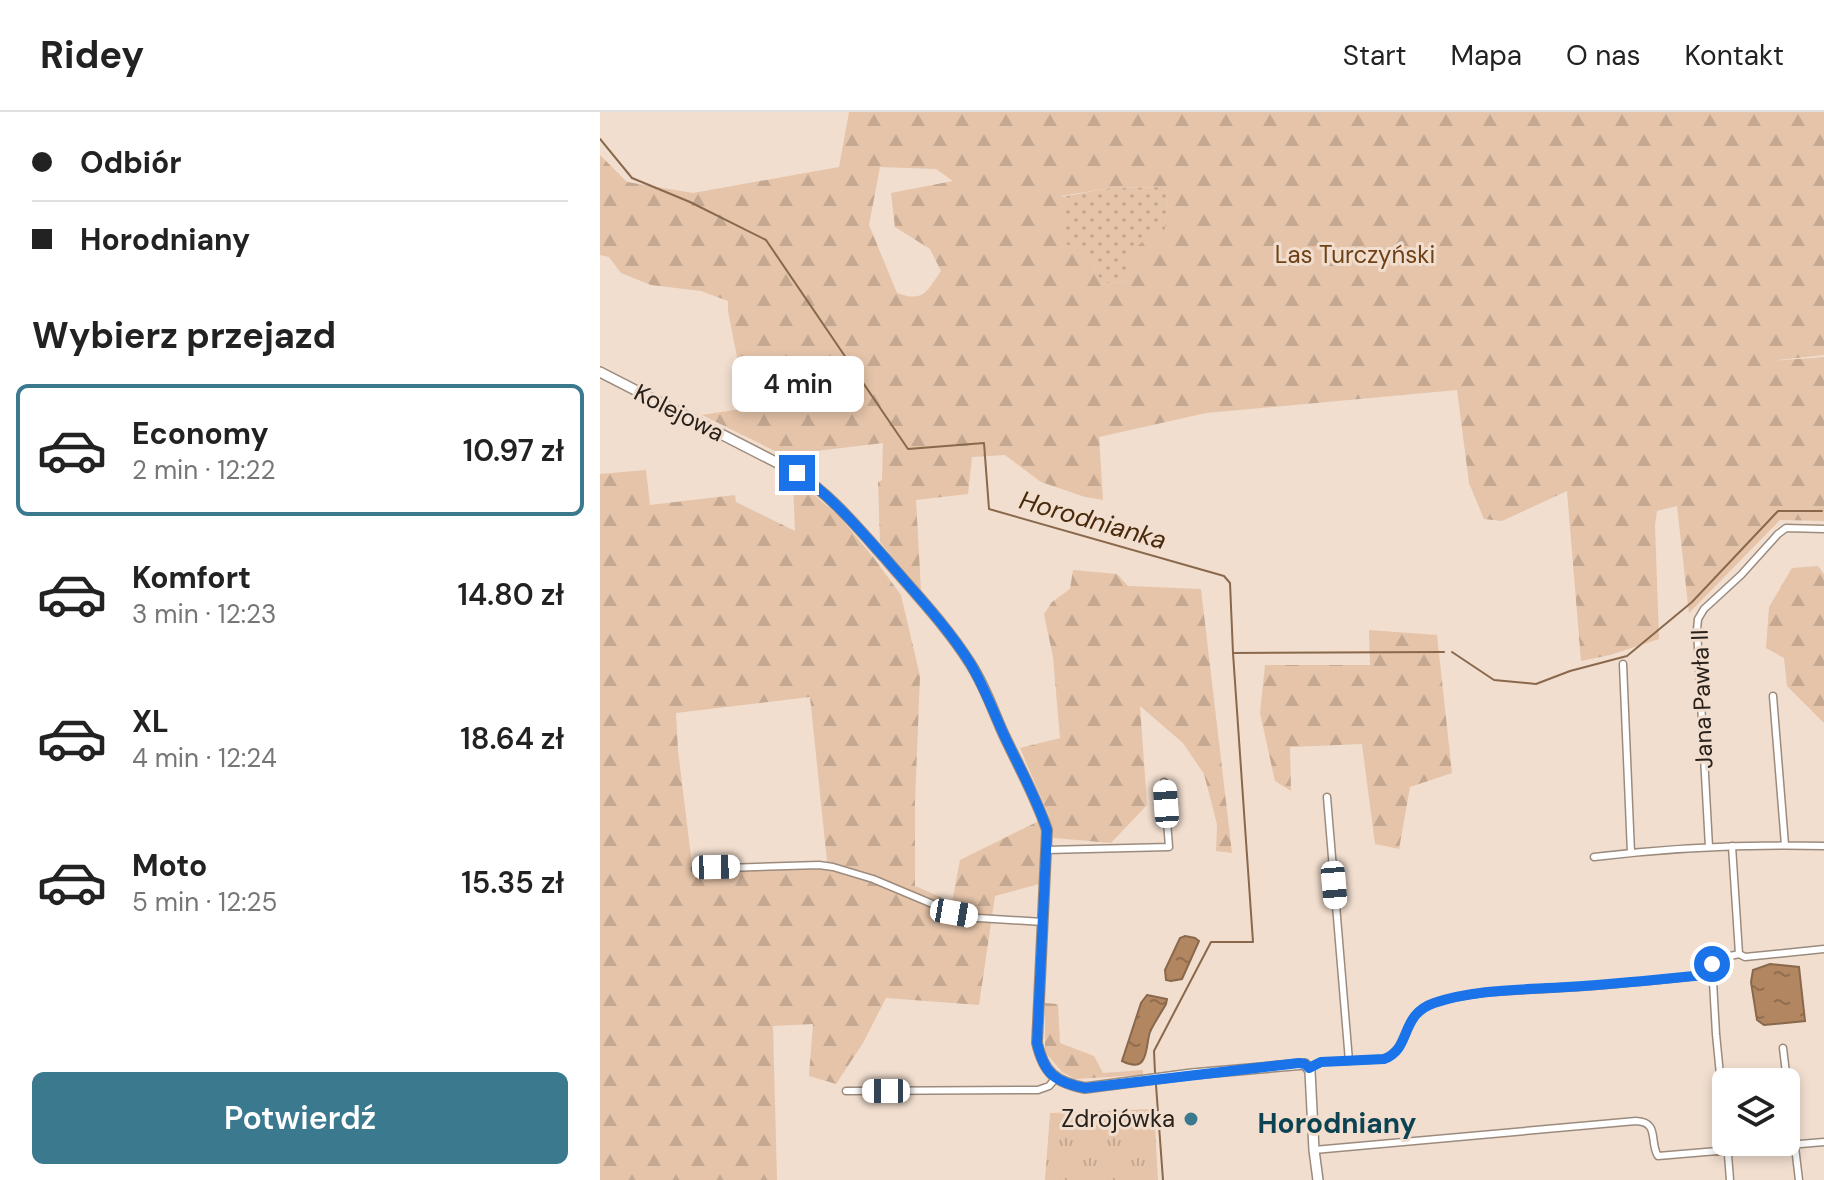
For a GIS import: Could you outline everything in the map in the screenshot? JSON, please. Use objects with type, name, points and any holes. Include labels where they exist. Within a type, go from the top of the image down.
[{"type":"street","name":"Kolejowa","points":[[600,372],[797,473],[846,514],[946,629],[982,682],[1039,806],[1047,830],[1046,850]]},
{"type":"street","name":"Jana Pawła II","points":[[1709,847],[1698,619],[1704,609],[1786,528],[1824,529]]},
{"type":"street","points":[[1623,664],[1631,853]]},
{"type":"street","points":[[1773,696],[1785,845]]},
{"type":"street","points":[[1164,782],[1169,847],[1046,850],[1037,1043],[1044,1067],[1068,1085],[1085,1088],[1321,1062],[1384,1059],[1399,1049],[1410,1021],[1418,1011],[1447,1000],[1475,994],[1611,985],[1713,974]]},
{"type":"street","points":[[1327,797],[1349,1061]]},
{"type":"street","points":[[1732,846],[1739,954]]},
{"type":"street","points":[[1594,857],[1700,847],[1824,846]]},
{"type":"street","points":[[695,869],[833,867],[873,879],[954,913],[978,918],[1043,922]]},
{"type":"street","points":[[1719,1068],[1713,960],[1739,954],[1745,957],[1824,949]]},
{"type":"street","points":[[1783,1048],[1785,1068]]},
{"type":"street","points":[[1304,1066],[1318,1180]]},
{"type":"street","points":[[846,1091],[1038,1090],[1049,1086],[1056,1078]]},
{"type":"street","points":[[1314,1150],[1640,1121],[1649,1124],[1655,1154],[1660,1156],[1712,1148]]},
{"type":"street","points":[[1800,1144],[1824,1142]]},
{"type":"street","points":[[1728,1156],[1730,1180]]},
{"type":"street","points":[[1796,1156],[1799,1180]]},
{"type":"green space","name":"Las Turczyński","points":[[849,112],[1824,112],[1824,355],[1770,361],[1824,357],[1824,521],[1780,520],[1689,613],[1677,506],[1657,511],[1659,639],[1581,661],[1567,491],[1502,521],[1484,519],[1469,483],[1457,390],[1206,413],[1099,437],[1103,500],[1041,482],[1005,455],[972,457],[968,494],[916,500],[921,590],[880,542],[878,482],[882,480],[883,443],[783,455],[702,415],[747,408],[728,301],[701,291],[651,285],[621,273],[609,257],[600,255],[600,155],[627,182],[693,193],[839,167]],"holes":[[[880,167],[936,169],[953,181],[891,193],[895,227],[930,249],[941,271],[919,296],[897,293],[869,225]],[[1164,187],[1167,197],[1165,233],[1151,234],[1131,252],[1128,281],[1102,284],[1091,260],[1063,242],[1062,196],[1110,188]]]},
{"type":"green space","points":[[1164,187],[1167,197],[1165,233],[1128,281],[1102,284],[1091,260],[1062,242],[1062,197],[1110,188]]},
{"type":"green space","points":[[646,470],[650,505],[735,495],[736,502],[795,531],[793,483],[813,494],[839,516],[873,557],[901,595],[920,676],[915,886],[952,902],[960,860],[1049,816],[1020,748],[1060,738],[1053,657],[1044,614],[1052,602],[1070,589],[1073,570],[1117,574],[1128,586],[1201,589],[1232,853],[1216,851],[1217,824],[1204,774],[1183,743],[1140,706],[1147,805],[1111,843],[1043,837],[1039,884],[995,896],[979,1005],[886,998],[863,1043],[836,1084],[809,1076],[813,1024],[773,1026],[777,1180],[600,1180],[600,474]],"holes":[[[810,697],[827,861],[824,867],[693,873],[676,713]]]},
{"type":"green space","points":[[1818,566],[1824,574],[1824,723],[1787,686],[1784,658],[1766,648],[1769,607],[1792,568]]},
{"type":"green space","points":[[1369,630],[1437,635],[1452,773],[1410,787],[1399,849],[1375,844],[1362,744],[1290,747],[1291,791],[1275,781],[1260,713],[1265,665],[1370,665]]},
{"type":"green space","points":[[1045,1003],[1058,1004],[1060,1043],[1094,1056],[1103,1073],[1143,1070],[1143,1075],[1075,1079],[1062,1072],[1045,1052]]},
{"type":"green space","points":[[1154,1109],[1158,1180],[1045,1180],[1050,1113]]},
{"type":"water","points":[[1185,936],[1199,941],[1182,979],[1166,980],[1165,970],[1180,938]]},
{"type":"water","points":[[1770,964],[1799,967],[1805,1021],[1764,1025],[1757,1020],[1751,982],[1753,970]]},
{"type":"water","points":[[1147,995],[1167,999],[1166,1004],[1150,1032],[1145,1057],[1142,1062],[1131,1064],[1122,1061],[1141,1003]]},
{"type":"waterway","name":"Horodnianka","points":[[600,139],[632,178],[690,202],[766,240],[908,449],[984,443],[989,509],[1224,576],[1230,583],[1253,942],[1211,942],[1154,1051],[1155,1073]]},
{"type":"waterway","points":[[1452,652],[1494,680],[1536,684],[1570,671],[1627,656],[1692,602],[1778,511],[1822,511]]},
{"type":"waterway","points":[[1233,653],[1444,652]]},
{"type":"waterway","name":"Horodnianka","points":[[1156,1085],[1163,1180]]},
{"type":"place","name":"Zdrojówka","points":[[1191,1119]]},
{"type":"district","name":"Horodniany","points":[[1337,1123]]},
{"type":"route","points":[[797,473],[846,514],[946,629],[982,682],[1039,806],[1047,830],[1037,1043],[1044,1067],[1068,1085],[1085,1088],[1299,1063],[1309,1068],[1321,1062],[1384,1059],[1399,1049],[1410,1021],[1418,1011],[1433,1004],[1475,994],[1611,985],[1713,974],[1712,964]]}]
